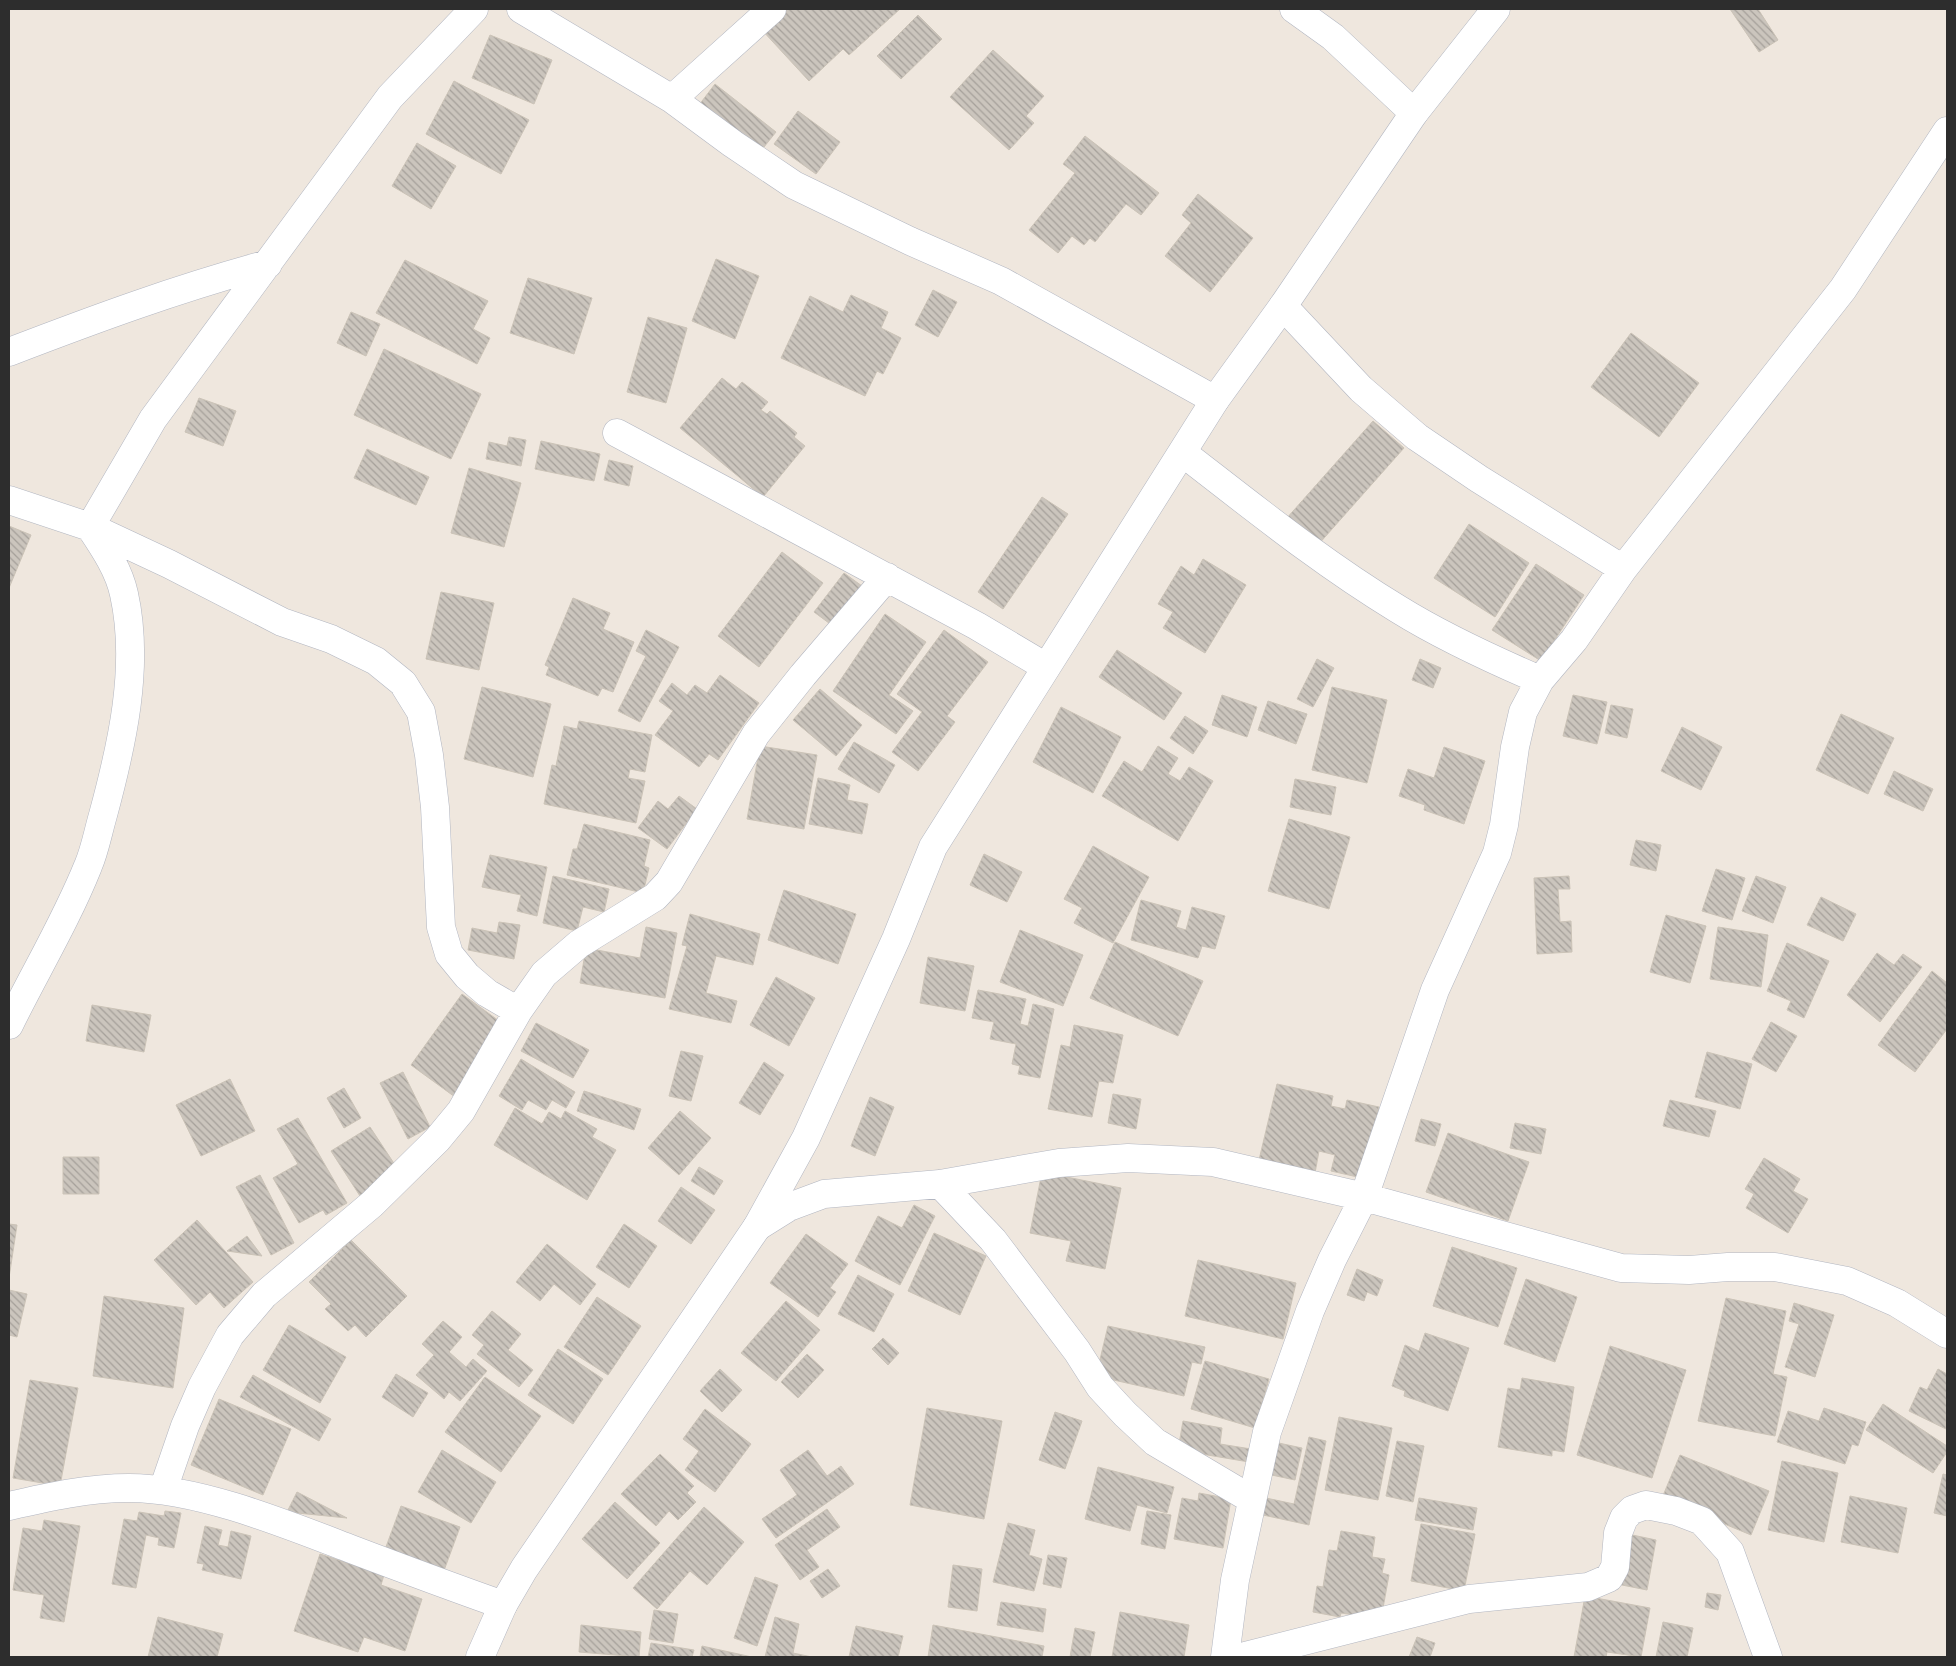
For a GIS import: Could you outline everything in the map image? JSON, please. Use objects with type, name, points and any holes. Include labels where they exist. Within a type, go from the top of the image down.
[{"type":"street","points":[[90,527],[153,419],[390,97],[474,9]]},
{"type":"street","points":[[521,9],[672,99],[733,144],[794,185],[910,241],[1002,281],[1215,400]]},
{"type":"street","points":[[672,99],[772,9]]},
{"type":"street","points":[[1294,9],[1333,37],[1414,113]]},
{"type":"street","points":[[480,1657],[503,1605],[524,1569],[757,1227],[806,1138],[896,939],[933,847],[1215,400],[1283,306],[1414,113],[1496,9]]},
{"type":"street","points":[[1225,1657],[1235,1580],[1267,1432],[1293,1355],[1332,1260],[1364,1198],[1435,990],[1496,853],[1504,825],[1515,747],[1523,712],[1540,680],[1574,640],[1623,569],[1843,288],[1947,130]]},
{"type":"street","points":[[9,352],[134,304],[199,283],[268,264]]},
{"type":"street","points":[[1283,306],[1360,389],[1417,437],[1479,479],[1623,569]]},
{"type":"street","points":[[617,433],[887,577],[1046,667]]},
{"type":"street","points":[[1183,453],[1325,560],[1397,608],[1480,654],[1540,680]]},
{"type":"street","points":[[9,500],[90,527],[169,564],[282,622],[331,640],[376,661],[403,683],[421,712],[429,755],[435,807],[441,927],[449,954],[467,976],[487,993],[518,1011]]},
{"type":"street","points":[[9,1025],[68,911],[89,864],[117,763],[129,677],[130,629],[124,592],[109,556],[90,527]]},
{"type":"street","points":[[164,1490],[185,1426],[202,1387],[230,1335],[264,1295],[372,1204],[437,1140],[461,1111],[518,1011],[544,974],[580,944],[655,897],[669,882],[756,734],[803,675],[887,577]]},
{"type":"street","points":[[757,1227],[789,1207],[824,1194],[940,1184],[1059,1163],[1128,1158],[1213,1162],[1364,1198],[1621,1268],[1689,1270],[1728,1267],[1775,1267],[1846,1281],[1897,1304],[1947,1334]]},
{"type":"street","points":[[940,1184],[993,1240],[1077,1351],[1100,1387],[1125,1414],[1155,1442],[1251,1499]]},
{"type":"street","points":[[9,1506],[44,1498],[96,1490],[128,1488],[164,1490],[248,1511],[503,1605]]},
{"type":"street","points":[[1241,1657],[1469,1598],[1588,1587],[1609,1578],[1615,1567],[1618,1532],[1624,1518],[1632,1510],[1646,1505],[1676,1511],[1702,1521],[1730,1552],[1768,1657]]},
{"type":"building","points":[[783,9],[900,9],[849,55],[843,49],[809,81],[761,29]]},
{"type":"building","points":[[1730,9],[1758,9],[1778,40],[1759,52]]},
{"type":"building","points":[[918,15],[942,39],[901,79],[877,56]]},
{"type":"building","points":[[490,35],[552,60],[534,104],[472,78]]},
{"type":"building","points":[[993,50],[1044,96],[1026,116],[1034,123],[1009,150],[950,97]]},
{"type":"building","points":[[454,81],[529,120],[501,174],[426,134]]},
{"type":"building","points":[[715,84],[776,132],[760,152],[699,105]]},
{"type":"building","points":[[798,111],[840,142],[816,174],[774,144]]},
{"type":"building","points":[[1085,136],[1159,193],[1141,215],[1126,204],[1095,242],[1090,238],[1084,245],[1072,236],[1058,253],[1029,230],[1075,173],[1063,164]]},
{"type":"building","points":[[417,143],[456,166],[431,209],[392,186]]},
{"type":"building","points":[[1198,194],[1253,238],[1210,292],[1165,256],[1191,223],[1182,215]]},
{"type":"building","points":[[716,259],[759,276],[735,339],[692,321]]},
{"type":"building","points":[[405,260],[488,301],[473,329],[490,338],[477,364],[376,313]]},
{"type":"building","points":[[528,278],[592,298],[574,354],[510,333]]},
{"type":"building","points":[[933,290],[957,302],[938,337],[915,325]]},
{"type":"building","points":[[851,295],[888,312],[881,328],[901,338],[883,374],[877,371],[865,396],[781,358],[810,296],[843,312]]},
{"type":"building","points":[[351,312],[380,324],[366,356],[337,343]]},
{"type":"building","points":[[648,317],[687,328],[666,403],[627,392]]},
{"type":"building","points":[[1631,333],[1699,383],[1659,437],[1591,387]]},
{"type":"building","points":[[384,349],[481,394],[451,459],[354,415]]},
{"type":"building","points":[[722,378],[736,389],[742,382],[768,402],[761,410],[767,414],[770,411],[797,433],[794,437],[805,446],[763,497],[680,428]]},
{"type":"building","points":[[199,398],[236,411],[223,446],[185,432]]},
{"type":"building","points":[[1373,421],[1404,448],[1317,546],[1286,519]]},
{"type":"building","points":[[509,437],[526,440],[521,466],[486,459],[489,442],[507,446]]},
{"type":"building","points":[[541,441],[600,454],[594,481],[535,469]]},
{"type":"building","points":[[367,449],[429,477],[416,505],[354,478]]},
{"type":"building","points":[[609,460],[633,466],[629,486],[604,480]]},
{"type":"building","points":[[469,468],[521,483],[504,547],[451,533]]},
{"type":"building","points":[[1042,497],[1068,514],[1003,609],[978,592]]},
{"type":"building","points":[[1469,524],[1529,563],[1495,617],[1434,578]]},
{"type":"building","points":[[9,526],[31,535],[9,588]]},
{"type":"building","points":[[782,552],[823,583],[759,667],[718,636]]},
{"type":"building","points":[[1203,559],[1246,585],[1205,653],[1163,628],[1173,612],[1158,604],[1181,566],[1194,575]]},
{"type":"building","points":[[1536,564],[1584,595],[1541,661],[1492,630]]},
{"type":"building","points":[[844,573],[862,586],[833,626],[814,612]]},
{"type":"building","points":[[441,592],[494,603],[479,670],[426,659]]},
{"type":"building","points":[[573,598],[610,613],[603,629],[634,642],[613,692],[602,688],[598,696],[546,675],[549,667],[545,665]]},
{"type":"building","points":[[885,614],[926,642],[889,695],[913,711],[896,734],[833,691]]},
{"type":"building","points":[[646,630],[679,647],[640,722],[618,711],[646,656],[636,651]]},
{"type":"building","points":[[944,630],[988,662],[947,716],[955,722],[918,771],[892,752],[922,712],[897,694]]},
{"type":"building","points":[[1117,650],[1182,693],[1164,720],[1099,677]]},
{"type":"building","points":[[1317,659],[1334,668],[1313,707],[1297,699]]},
{"type":"building","points":[[1420,659],[1441,668],[1433,688],[1412,680]]},
{"type":"building","points":[[720,675],[759,703],[718,760],[709,754],[699,767],[655,735],[673,711],[659,701],[672,683],[687,695],[695,685],[707,693]]},
{"type":"building","points":[[482,687],[551,704],[533,777],[464,759]]},
{"type":"building","points":[[1332,687],[1387,700],[1367,783],[1312,770]]},
{"type":"building","points":[[820,689],[862,725],[836,756],[793,720]]},
{"type":"building","points":[[1222,695],[1257,707],[1247,737],[1212,725]]},
{"type":"building","points":[[1573,695],[1607,702],[1597,744],[1563,736]]},
{"type":"building","points":[[1268,701],[1307,714],[1296,744],[1258,730]]},
{"type":"building","points":[[1611,705],[1633,709],[1627,738],[1605,733]]},
{"type":"building","points":[[1061,707],[1121,737],[1093,793],[1033,762]]},
{"type":"building","points":[[1841,714],[1894,738],[1868,794],[1816,770]]},
{"type":"building","points":[[1185,716],[1208,731],[1193,754],[1170,738]]},
{"type":"building","points":[[579,721],[652,735],[645,772],[630,769],[628,778],[645,781],[636,823],[544,804],[552,765],[556,766],[564,726],[577,729]]},
{"type":"building","points":[[1682,727],[1722,747],[1701,790],[1661,771]]},
{"type":"building","points":[[854,742],[895,765],[879,793],[838,769]]},
{"type":"building","points":[[760,746],[817,755],[804,829],[747,819]]},
{"type":"building","points":[[1158,746],[1178,758],[1168,774],[1180,781],[1189,767],[1213,781],[1178,841],[1102,796],[1124,761],[1142,772]]},
{"type":"building","points":[[1444,747],[1485,761],[1464,824],[1424,810],[1425,805],[1399,796],[1408,769],[1434,778]]},
{"type":"building","points":[[1894,771],[1933,789],[1923,811],[1884,794]]},
{"type":"building","points":[[818,778],[850,785],[847,800],[868,804],[862,834],[809,824]]},
{"type":"building","points":[[1295,779],[1336,787],[1331,815],[1290,807]]},
{"type":"building","points":[[679,796],[697,809],[667,849],[638,828],[658,801],[668,809]]},
{"type":"building","points":[[1289,819],[1350,837],[1329,909],[1268,891]]},
{"type":"building","points":[[584,824],[650,840],[644,866],[649,868],[643,893],[567,875],[573,849],[577,849]]},
{"type":"building","points":[[1636,840],[1661,845],[1656,871],[1630,865]]},
{"type":"building","points":[[1093,846],[1149,877],[1113,943],[1074,923],[1082,908],[1064,899]]},
{"type":"building","points":[[984,854],[1022,872],[1007,902],[970,885]]},
{"type":"building","points":[[490,855],[547,867],[537,916],[517,911],[521,895],[482,887]]},
{"type":"building","points":[[1716,869],[1745,878],[1732,920],[1702,911]]},
{"type":"building","points":[[553,876],[609,889],[604,912],[583,907],[577,931],[543,923]]},
{"type":"building","points":[[1569,876],[1570,889],[1558,889],[1560,922],[1571,921],[1572,952],[1537,954],[1534,878]]},
{"type":"building","points":[[1756,876],[1786,887],[1773,923],[1742,911]]},
{"type":"building","points":[[784,890],[856,914],[838,964],[768,940]]},
{"type":"building","points":[[1821,897],[1856,914],[1843,941],[1807,925]]},
{"type":"building","points":[[1141,900],[1181,911],[1176,927],[1186,930],[1192,907],[1225,916],[1215,949],[1202,946],[1198,958],[1131,940]]},
{"type":"building","points":[[690,914],[760,934],[753,965],[716,956],[706,993],[737,1001],[731,1023],[669,1009],[687,946],[682,945]]},
{"type":"building","points":[[1666,915],[1706,926],[1690,983],[1650,972]]},
{"type":"building","points":[[499,922],[520,925],[514,959],[468,950],[472,928],[497,933]]},
{"type":"building","points":[[646,927],[677,933],[665,998],[580,983],[586,948],[640,958]]},
{"type":"building","points":[[1718,927],[1768,935],[1761,987],[1710,979]]},
{"type":"building","points":[[1020,930],[1083,955],[1063,1006],[1000,982]]},
{"type":"building","points":[[1115,942],[1203,981],[1178,1036],[1090,998]]},
{"type":"building","points":[[1787,943],[1829,961],[1804,1018],[1787,1010],[1791,1001],[1767,991]]},
{"type":"building","points":[[1877,953],[1894,965],[1903,954],[1922,967],[1880,1022],[1847,995]]},
{"type":"building","points":[[928,957],[974,966],[965,1011],[920,1003]]},
{"type":"building","points":[[1932,971],[1947,983],[1947,1029],[1915,1072],[1878,1045]]},
{"type":"building","points":[[776,977],[815,998],[789,1046],[750,1025]]},
{"type":"building","points":[[978,990],[1026,999],[1020,1024],[1028,1026],[1033,1004],[1054,1009],[1040,1078],[1018,1074],[1020,1066],[1012,1064],[1016,1044],[990,1039],[994,1022],[972,1018]]},
{"type":"building","points":[[462,994],[506,1026],[455,1097],[411,1065]]},
{"type":"building","points":[[92,1005],[151,1015],[144,1052],[86,1041]]},
{"type":"building","points":[[1771,1022],[1797,1036],[1776,1072],[1752,1059]]},
{"type":"building","points":[[536,1023],[589,1050],[573,1078],[521,1051]]},
{"type":"building","points":[[1074,1025],[1123,1035],[1113,1083],[1099,1081],[1092,1117],[1048,1109],[1061,1045],[1070,1047]]},
{"type":"building","points":[[681,1051],[703,1056],[691,1101],[669,1096]]},
{"type":"building","points":[[1707,1052],[1752,1064],[1740,1109],[1695,1097]]},
{"type":"building","points":[[521,1059],[575,1092],[566,1108],[552,1100],[546,1110],[528,1100],[522,1110],[499,1096]]},
{"type":"building","points":[[764,1062],[784,1075],[760,1115],[739,1103]]},
{"type":"building","points":[[403,1072],[430,1127],[408,1139],[380,1083]]},
{"type":"building","points":[[230,1079],[255,1131],[201,1156],[176,1105]]},
{"type":"building","points":[[1277,1084],[1333,1096],[1331,1106],[1345,1109],[1347,1100],[1379,1107],[1362,1178],[1331,1171],[1335,1155],[1319,1151],[1315,1173],[1259,1160]]},
{"type":"building","points":[[344,1088],[361,1118],[344,1128],[327,1098]]},
{"type":"building","points":[[584,1091],[641,1109],[634,1130],[577,1111]]},
{"type":"building","points":[[1113,1094],[1141,1099],[1136,1129],[1108,1123]]},
{"type":"building","points":[[870,1097],[894,1107],[875,1156],[851,1146]]},
{"type":"building","points":[[1670,1100],[1716,1111],[1709,1137],[1663,1126]]},
{"type":"building","points":[[515,1108],[542,1124],[549,1112],[561,1119],[565,1111],[597,1129],[592,1137],[616,1150],[587,1200],[494,1145]]},
{"type":"building","points":[[680,1111],[711,1138],[679,1175],[648,1148]]},
{"type":"building","points":[[298,1118],[347,1203],[326,1215],[323,1210],[299,1223],[273,1178],[298,1164],[277,1129]]},
{"type":"building","points":[[1421,1119],[1441,1124],[1435,1146],[1415,1141]]},
{"type":"building","points":[[1515,1123],[1546,1129],[1541,1154],[1510,1148]]},
{"type":"building","points":[[370,1127],[399,1171],[360,1196],[331,1151]]},
{"type":"building","points":[[1448,1133],[1529,1162],[1508,1221],[1426,1192]]},
{"type":"building","points":[[63,1157],[99,1157],[99,1194],[63,1194]]},
{"type":"building","points":[[1764,1158],[1800,1179],[1793,1191],[1808,1199],[1788,1233],[1746,1208],[1754,1194],[1745,1189]]},
{"type":"building","points":[[699,1167],[723,1181],[714,1195],[691,1181]]},
{"type":"building","points":[[1042,1172],[1121,1188],[1105,1269],[1066,1261],[1071,1241],[1030,1233]]},
{"type":"building","points":[[260,1175],[294,1243],[271,1255],[236,1187]]},
{"type":"building","points":[[681,1187],[715,1210],[691,1244],[658,1221]]},
{"type":"building","points":[[914,1205],[935,1216],[900,1285],[855,1261],[878,1216],[902,1228]]},
{"type":"building","points":[[197,1220],[253,1282],[224,1308],[210,1292],[196,1305],[154,1260]]},
{"type":"building","points":[[9,1224],[17,1225],[9,1278]]},
{"type":"building","points":[[624,1224],[657,1246],[629,1288],[596,1267]]},
{"type":"building","points":[[934,1233],[986,1256],[960,1315],[908,1291]]},
{"type":"building","points":[[806,1234],[848,1264],[830,1288],[836,1292],[818,1317],[770,1283]]},
{"type":"building","points":[[247,1236],[262,1256],[227,1251]]},
{"type":"building","points":[[351,1240],[407,1296],[366,1337],[355,1325],[348,1331],[325,1309],[331,1304],[309,1282]]},
{"type":"building","points":[[547,1244],[596,1284],[580,1305],[554,1284],[540,1301],[516,1282]]},
{"type":"building","points":[[1452,1247],[1517,1268],[1498,1327],[1433,1306]]},
{"type":"building","points":[[1198,1260],[1296,1283],[1283,1339],[1185,1316]]},
{"type":"building","points":[[1357,1269],[1383,1280],[1377,1296],[1367,1292],[1364,1301],[1347,1295]]},
{"type":"building","points":[[858,1275],[894,1294],[874,1332],[838,1314]]},
{"type":"building","points":[[1526,1279],[1577,1297],[1555,1362],[1504,1344]]},
{"type":"building","points":[[9,1290],[27,1294],[17,1337],[9,1335]]},
{"type":"building","points":[[104,1296],[184,1308],[173,1388],[93,1376]]},
{"type":"building","points":[[597,1297],[641,1326],[608,1375],[564,1347]]},
{"type":"building","points":[[1726,1298],[1786,1311],[1773,1374],[1787,1377],[1775,1436],[1698,1421]]},
{"type":"building","points":[[786,1301],[820,1330],[776,1381],[741,1353]]},
{"type":"building","points":[[1794,1303],[1834,1315],[1815,1377],[1785,1367],[1799,1324],[1789,1321]]},
{"type":"building","points":[[492,1311],[521,1334],[508,1350],[533,1370],[519,1387],[477,1354],[484,1345],[472,1335]]},
{"type":"building","points":[[443,1321],[462,1337],[449,1352],[466,1367],[473,1359],[487,1371],[460,1401],[449,1392],[444,1399],[416,1375],[434,1355],[422,1344]]},
{"type":"building","points":[[289,1325],[346,1357],[320,1403],[263,1370]]},
{"type":"building","points":[[1108,1326],[1205,1347],[1201,1364],[1192,1362],[1184,1396],[1096,1376]]},
{"type":"building","points":[[1425,1333],[1469,1348],[1448,1411],[1404,1396],[1405,1391],[1392,1386],[1405,1345],[1419,1351]]},
{"type":"building","points":[[883,1338],[899,1353],[888,1365],[872,1349]]},
{"type":"building","points":[[1610,1346],[1686,1370],[1652,1478],[1577,1455]]},
{"type":"building","points":[[558,1349],[603,1379],[573,1424],[528,1395]]},
{"type":"building","points":[[807,1354],[824,1370],[798,1398],[781,1382]]},
{"type":"building","points":[[1205,1361],[1269,1379],[1255,1428],[1191,1409]]},
{"type":"building","points":[[720,1369],[742,1390],[722,1412],[700,1391]]},
{"type":"building","points":[[1938,1369],[1947,1374],[1946,1429],[1909,1411],[1920,1387],[1927,1390]]},
{"type":"building","points":[[396,1374],[428,1393],[413,1417],[382,1397]]},
{"type":"building","points":[[253,1375],[331,1419],[319,1441],[240,1397]]},
{"type":"building","points":[[485,1377],[541,1416],[501,1472],[445,1432]]},
{"type":"building","points":[[1522,1378],[1574,1387],[1564,1452],[1552,1450],[1552,1456],[1498,1447],[1508,1388],[1520,1390]]},
{"type":"building","points":[[30,1380],[78,1388],[60,1486],[13,1478]]},
{"type":"building","points":[[219,1399],[291,1429],[263,1495],[191,1465]]},
{"type":"building","points":[[1883,1404],[1947,1446],[1947,1452],[1933,1473],[1866,1430]]},
{"type":"building","points":[[927,1408],[1002,1421],[984,1519],[910,1505]]},
{"type":"building","points":[[1824,1408],[1866,1422],[1858,1446],[1852,1444],[1845,1464],[1777,1442],[1788,1411],[1819,1421]]},
{"type":"building","points":[[705,1409],[751,1444],[715,1492],[685,1470],[699,1451],[683,1439]]},
{"type":"building","points":[[1055,1412],[1082,1421],[1065,1469],[1039,1460]]},
{"type":"building","points":[[1339,1417],[1392,1428],[1378,1500],[1325,1490]]},
{"type":"building","points":[[1183,1421],[1222,1428],[1220,1444],[1251,1449],[1249,1462],[1178,1450]]},
{"type":"building","points":[[1309,1437],[1326,1441],[1309,1525],[1263,1515],[1266,1498],[1294,1504]]},
{"type":"building","points":[[1397,1441],[1424,1446],[1413,1502],[1386,1496]]},
{"type":"building","points":[[1274,1442],[1302,1448],[1295,1480],[1267,1474]]},
{"type":"building","points":[[442,1450],[496,1482],[471,1523],[418,1492]]},
{"type":"building","points":[[808,1450],[827,1476],[841,1466],[854,1484],[776,1538],[762,1519],[797,1495],[780,1470]]},
{"type":"building","points":[[660,1454],[694,1486],[687,1493],[696,1502],[678,1520],[669,1511],[656,1526],[621,1494]]},
{"type":"building","points":[[1680,1455],[1769,1491],[1751,1535],[1662,1498]]},
{"type":"building","points":[[1782,1461],[1838,1473],[1824,1542],[1768,1530]]},
{"type":"building","points":[[1098,1467],[1174,1487],[1167,1513],[1137,1505],[1130,1531],[1085,1519]]},
{"type":"building","points":[[1943,1474],[1947,1475],[1947,1516],[1934,1513]]},
{"type":"building","points":[[297,1492],[347,1518],[287,1512]]},
{"type":"building","points":[[1199,1493],[1231,1499],[1223,1548],[1174,1539],[1182,1498],[1198,1501]]},
{"type":"building","points":[[1850,1496],[1907,1508],[1898,1553],[1841,1542]]},
{"type":"building","points":[[1419,1498],[1477,1508],[1473,1530],[1415,1520]]},
{"type":"building","points":[[615,1502],[660,1543],[627,1579],[582,1539]]},
{"type":"building","points":[[401,1506],[460,1527],[442,1576],[383,1555]]},
{"type":"building","points":[[704,1507],[744,1542],[707,1585],[690,1571],[657,1609],[633,1588]]},
{"type":"building","points":[[827,1509],[840,1527],[807,1550],[819,1567],[800,1580],[775,1545]]},
{"type":"building","points":[[165,1511],[181,1513],[174,1548],[158,1545],[159,1538],[146,1535],[136,1588],[112,1584],[124,1519],[137,1521],[139,1512],[164,1516]]},
{"type":"building","points":[[1147,1511],[1171,1515],[1165,1549],[1141,1544]]},
{"type":"building","points":[[44,1520],[80,1526],[64,1622],[40,1618],[44,1595],[13,1590],[23,1528],[42,1531]]},
{"type":"building","points":[[1008,1523],[1035,1530],[1029,1555],[1042,1559],[1034,1591],[993,1582]]},
{"type":"building","points":[[1421,1524],[1475,1534],[1464,1591],[1411,1581]]},
{"type":"building","points":[[205,1526],[222,1530],[218,1545],[228,1547],[231,1531],[251,1536],[241,1579],[202,1570],[204,1564],[197,1563]]},
{"type":"building","points":[[1341,1531],[1375,1537],[1372,1557],[1385,1559],[1382,1573],[1389,1575],[1381,1619],[1341,1613],[1340,1617],[1313,1612],[1317,1586],[1323,1587],[1329,1550],[1337,1551]]},
{"type":"building","points":[[1623,1533],[1656,1540],[1647,1590],[1612,1583]]},
{"type":"building","points":[[320,1554],[384,1575],[381,1585],[422,1599],[405,1651],[364,1637],[358,1652],[294,1631]]},
{"type":"building","points":[[1048,1555],[1067,1558],[1061,1588],[1043,1584]]},
{"type":"building","points":[[953,1565],[982,1569],[977,1611],[948,1607]]},
{"type":"building","points":[[828,1569],[840,1586],[822,1598],[810,1581]]},
{"type":"building","points":[[755,1577],[778,1585],[757,1646],[734,1638]]},
{"type":"building","points":[[1707,1593],[1721,1595],[1718,1610],[1705,1607]]},
{"type":"building","points":[[1585,1596],[1650,1608],[1641,1657],[1607,1652],[1606,1657],[1574,1657]]},
{"type":"building","points":[[1001,1602],[1046,1609],[1043,1632],[997,1625]]},
{"type":"building","points":[[654,1610],[678,1614],[673,1643],[649,1639]]},
{"type":"building","points":[[1120,1612],[1189,1625],[1184,1657],[1112,1657]]},
{"type":"building","points":[[158,1617],[223,1634],[217,1657],[148,1657]]},
{"type":"building","points":[[775,1617],[799,1624],[793,1653],[812,1657],[765,1657]]},
{"type":"building","points":[[1663,1622],[1693,1628],[1687,1657],[1656,1657]]},
{"type":"building","points":[[581,1625],[641,1632],[639,1657],[579,1652]]},
{"type":"building","points":[[933,1625],[1044,1646],[1042,1657],[928,1657]]},
{"type":"building","points":[[856,1626],[903,1636],[898,1657],[849,1657]]},
{"type":"building","points":[[1075,1628],[1095,1632],[1090,1657],[1070,1657]]},
{"type":"building","points":[[1417,1637],[1435,1643],[1430,1657],[1409,1657]]},
{"type":"building","points":[[651,1643],[694,1650],[692,1657],[648,1657]]},
{"type":"building","points":[[702,1646],[752,1657],[700,1657]]}]
